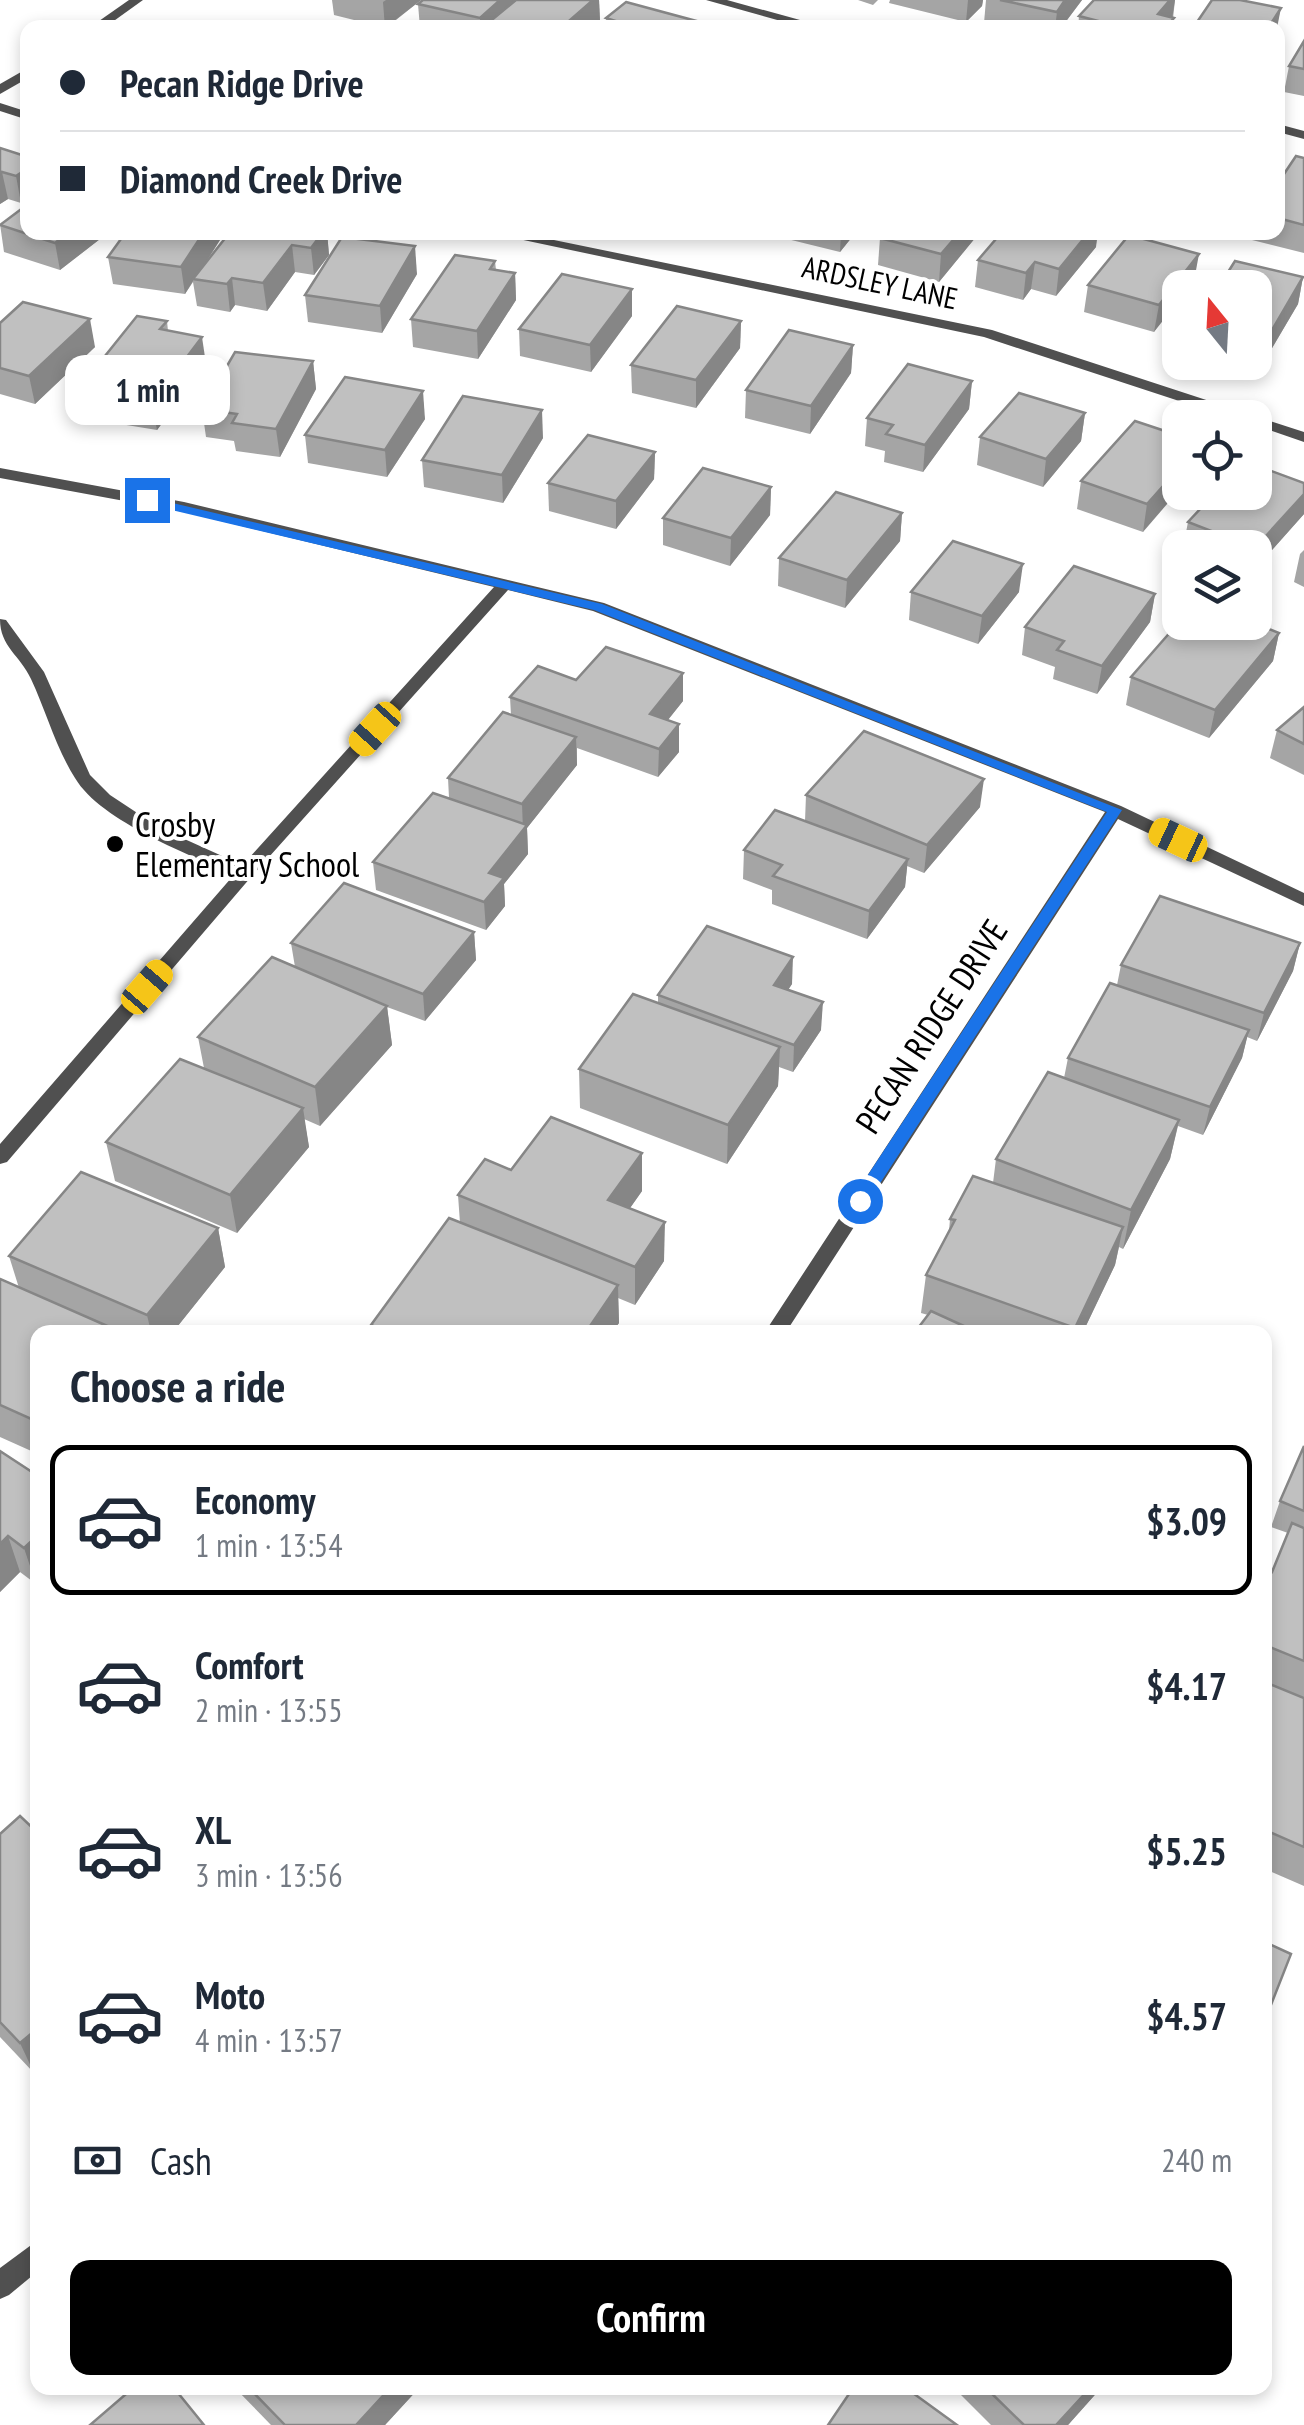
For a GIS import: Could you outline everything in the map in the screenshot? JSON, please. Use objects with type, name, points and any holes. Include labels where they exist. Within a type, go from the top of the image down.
[{"type":"street","points":[[107,20],[137,0]]},
{"type":"street","points":[[712,0],[791,20]]},
{"type":"street","name":"ARDSLEY LANE","points":[[532,240],[987,332],[1194,400]]},
{"type":"street","name":"ARDSLEY LANE","points":[[1272,426],[1304,437]]},
{"type":"street","points":[[0,473],[184,507],[598,607],[1115,810],[1304,900]]},
{"type":"street","points":[[0,1157],[245,873],[504,584]]},
{"type":"street","points":[[0,624],[36,672],[84,778],[104,799],[154,832],[245,873]]},
{"type":"street","name":"PECAN RIDGE DRIVE","points":[[780,1325],[1115,810]]},
{"type":"street","points":[[0,2286],[30,2261]]},
{"type":"building","points":[[423,0],[500,0],[480,18],[418,4]]},
{"type":"building","points":[[516,0],[593,0],[570,20],[492,20]]},
{"type":"building","points":[[1000,0],[1065,0],[1057,12]]},
{"type":"building","points":[[1094,0],[1170,0],[1158,14],[1174,18],[1094,20],[1079,16]]},
{"type":"building","points":[[1212,0],[1240,0],[1281,8],[1273,20],[1198,20]]},
{"type":"building","points":[[626,2],[693,20],[612,20],[606,18]]},
{"type":"building","points":[[1304,41],[1304,69],[1289,66]]},
{"type":"building","points":[[0,148],[20,154],[20,173],[0,174]]},
{"type":"building","points":[[1296,156],[1304,158],[1304,225],[1285,220],[1285,172]]},
{"type":"building","points":[[20,210],[20,232],[0,225]]},
{"type":"building","points":[[120,240],[199,240],[181,267],[108,257]]},
{"type":"building","points":[[224,240],[317,240],[311,248],[292,245],[263,283],[232,278],[227,284],[193,279]]},
{"type":"building","points":[[340,240],[415,246],[380,306],[305,295]]},
{"type":"building","points":[[888,240],[953,240],[941,254]]},
{"type":"building","points":[[995,240],[1083,240],[1059,269],[1035,262],[1026,273],[978,260]]},
{"type":"building","points":[[1125,240],[1147,240],[1199,254],[1186,270],[1162,270],[1159,305],[1088,285]]},
{"type":"building","points":[[455,255],[495,261],[490,269],[515,273],[477,331],[411,319]]},
{"type":"building","points":[[1235,261],[1303,277],[1272,330],[1272,270],[1229,270]]},
{"type":"building","points":[[562,274],[632,289],[590,345],[519,329]]},
{"type":"building","points":[[23,302],[90,319],[29,376],[0,368],[0,323]]},
{"type":"building","points":[[677,306],[741,321],[696,380],[631,365]]},
{"type":"building","points":[[137,316],[167,321],[160,329],[202,337],[152,403],[103,394],[113,381],[89,376]]},
{"type":"building","points":[[789,330],[853,345],[811,406],[746,390]]},
{"type":"building","points":[[235,352],[313,361],[276,429],[232,423],[237,414],[202,409]]},
{"type":"building","points":[[908,364],[972,381],[925,445],[886,434],[893,425],[867,418]]},
{"type":"building","points":[[345,377],[423,391],[385,450],[305,435]]},
{"type":"building","points":[[1019,393],[1085,413],[1046,459],[980,437]]},
{"type":"building","points":[[463,396],[542,410],[502,475],[422,460]]},
{"type":"building","points":[[1135,421],[1162,430],[1162,487],[1147,504],[1081,481]]},
{"type":"building","points":[[588,435],[655,452],[616,501],[548,483]]},
{"type":"building","points":[[703,468],[771,487],[731,538],[663,518]]},
{"type":"building","points":[[1272,471],[1304,483],[1304,494],[1271,530],[1209,530],[1188,522],[1199,510],[1272,510]]},
{"type":"building","points":[[836,492],[902,513],[847,580],[779,558]]},
{"type":"building","points":[[953,541],[1023,564],[982,616],[911,592]]},
{"type":"building","points":[[1074,566],[1155,594],[1102,666],[1057,650],[1064,641],[1025,627]]},
{"type":"building","points":[[1272,630],[1279,633],[1215,710],[1131,677],[1163,640],[1272,640]]},
{"type":"building","points":[[606,647],[683,673],[650,714],[679,724],[659,749],[510,697],[538,666],[576,680]]},
{"type":"building","points":[[1304,707],[1304,744],[1277,730]]},
{"type":"building","points":[[503,712],[576,737],[522,804],[448,778]]},
{"type":"building","points":[[864,731],[984,779],[927,845],[806,795]]},
{"type":"building","points":[[433,793],[527,825],[489,873],[504,878],[484,902],[373,862]]},
{"type":"building","points":[[775,810],[908,859],[869,911],[773,876],[782,865],[744,850]]},
{"type":"building","points":[[344,883],[474,932],[423,994],[291,943]]},
{"type":"building","points":[[1160,896],[1300,943],[1264,1013],[1121,965]]},
{"type":"building","points":[[707,926],[793,957],[774,985],[823,1002],[794,1045],[658,995]]},
{"type":"building","points":[[272,957],[387,1006],[315,1087],[198,1037]]},
{"type":"building","points":[[1110,983],[1249,1030],[1210,1107],[1068,1058]]},
{"type":"building","points":[[633,994],[780,1047],[728,1125],[579,1069]]},
{"type":"building","points":[[180,1059],[303,1108],[230,1195],[106,1142]]},
{"type":"building","points":[[1048,1072],[1179,1120],[1131,1210],[996,1159]]},
{"type":"building","points":[[551,1117],[642,1153],[608,1200],[665,1222],[635,1267],[458,1195],[485,1159],[511,1170]]},
{"type":"building","points":[[81,1172],[218,1228],[147,1315],[9,1256]]},
{"type":"building","points":[[973,1176],[1123,1227],[1076,1325],[1067,1325],[926,1275],[955,1220],[950,1219]]},
{"type":"building","points":[[449,1218],[618,1285],[591,1325],[371,1325]]},
{"type":"building","points":[[0,1279],[105,1325],[30,1325],[30,1418],[0,1405]]},
{"type":"building","points":[[931,1311],[962,1325],[920,1325]]},
{"type":"building","points":[[1304,1446],[1304,1511],[1280,1501]]},
{"type":"building","points":[[0,1451],[30,1471],[30,1542],[24,1548],[8,1536],[0,1544]]},
{"type":"building","points":[[1292,1523],[1304,1528],[1304,1661],[1272,1648],[1272,1572]]},
{"type":"building","points":[[1272,1685],[1304,1698],[1304,1847],[1272,1833]]},
{"type":"building","points":[[20,1816],[30,1825],[30,2035],[20,2043],[0,2022],[0,1834]]},
{"type":"building","points":[[1272,1945],[1291,1954],[1272,2002]]},
{"type":"building","points":[[125,2395],[180,2395],[204,2425],[90,2425]]},
{"type":"building","points":[[256,2395],[384,2395],[356,2425],[285,2425]]},
{"type":"building","points":[[848,2395],[916,2395],[957,2425],[828,2425]]},
{"type":"building","points":[[993,2395],[1084,2395],[1056,2425],[1024,2425]]},
{"type":"place","name":"Crosby Elementary School","points":[[115,844]]},
{"type":"route","points":[[147,500],[598,607],[1115,810],[860,1201]]}]
